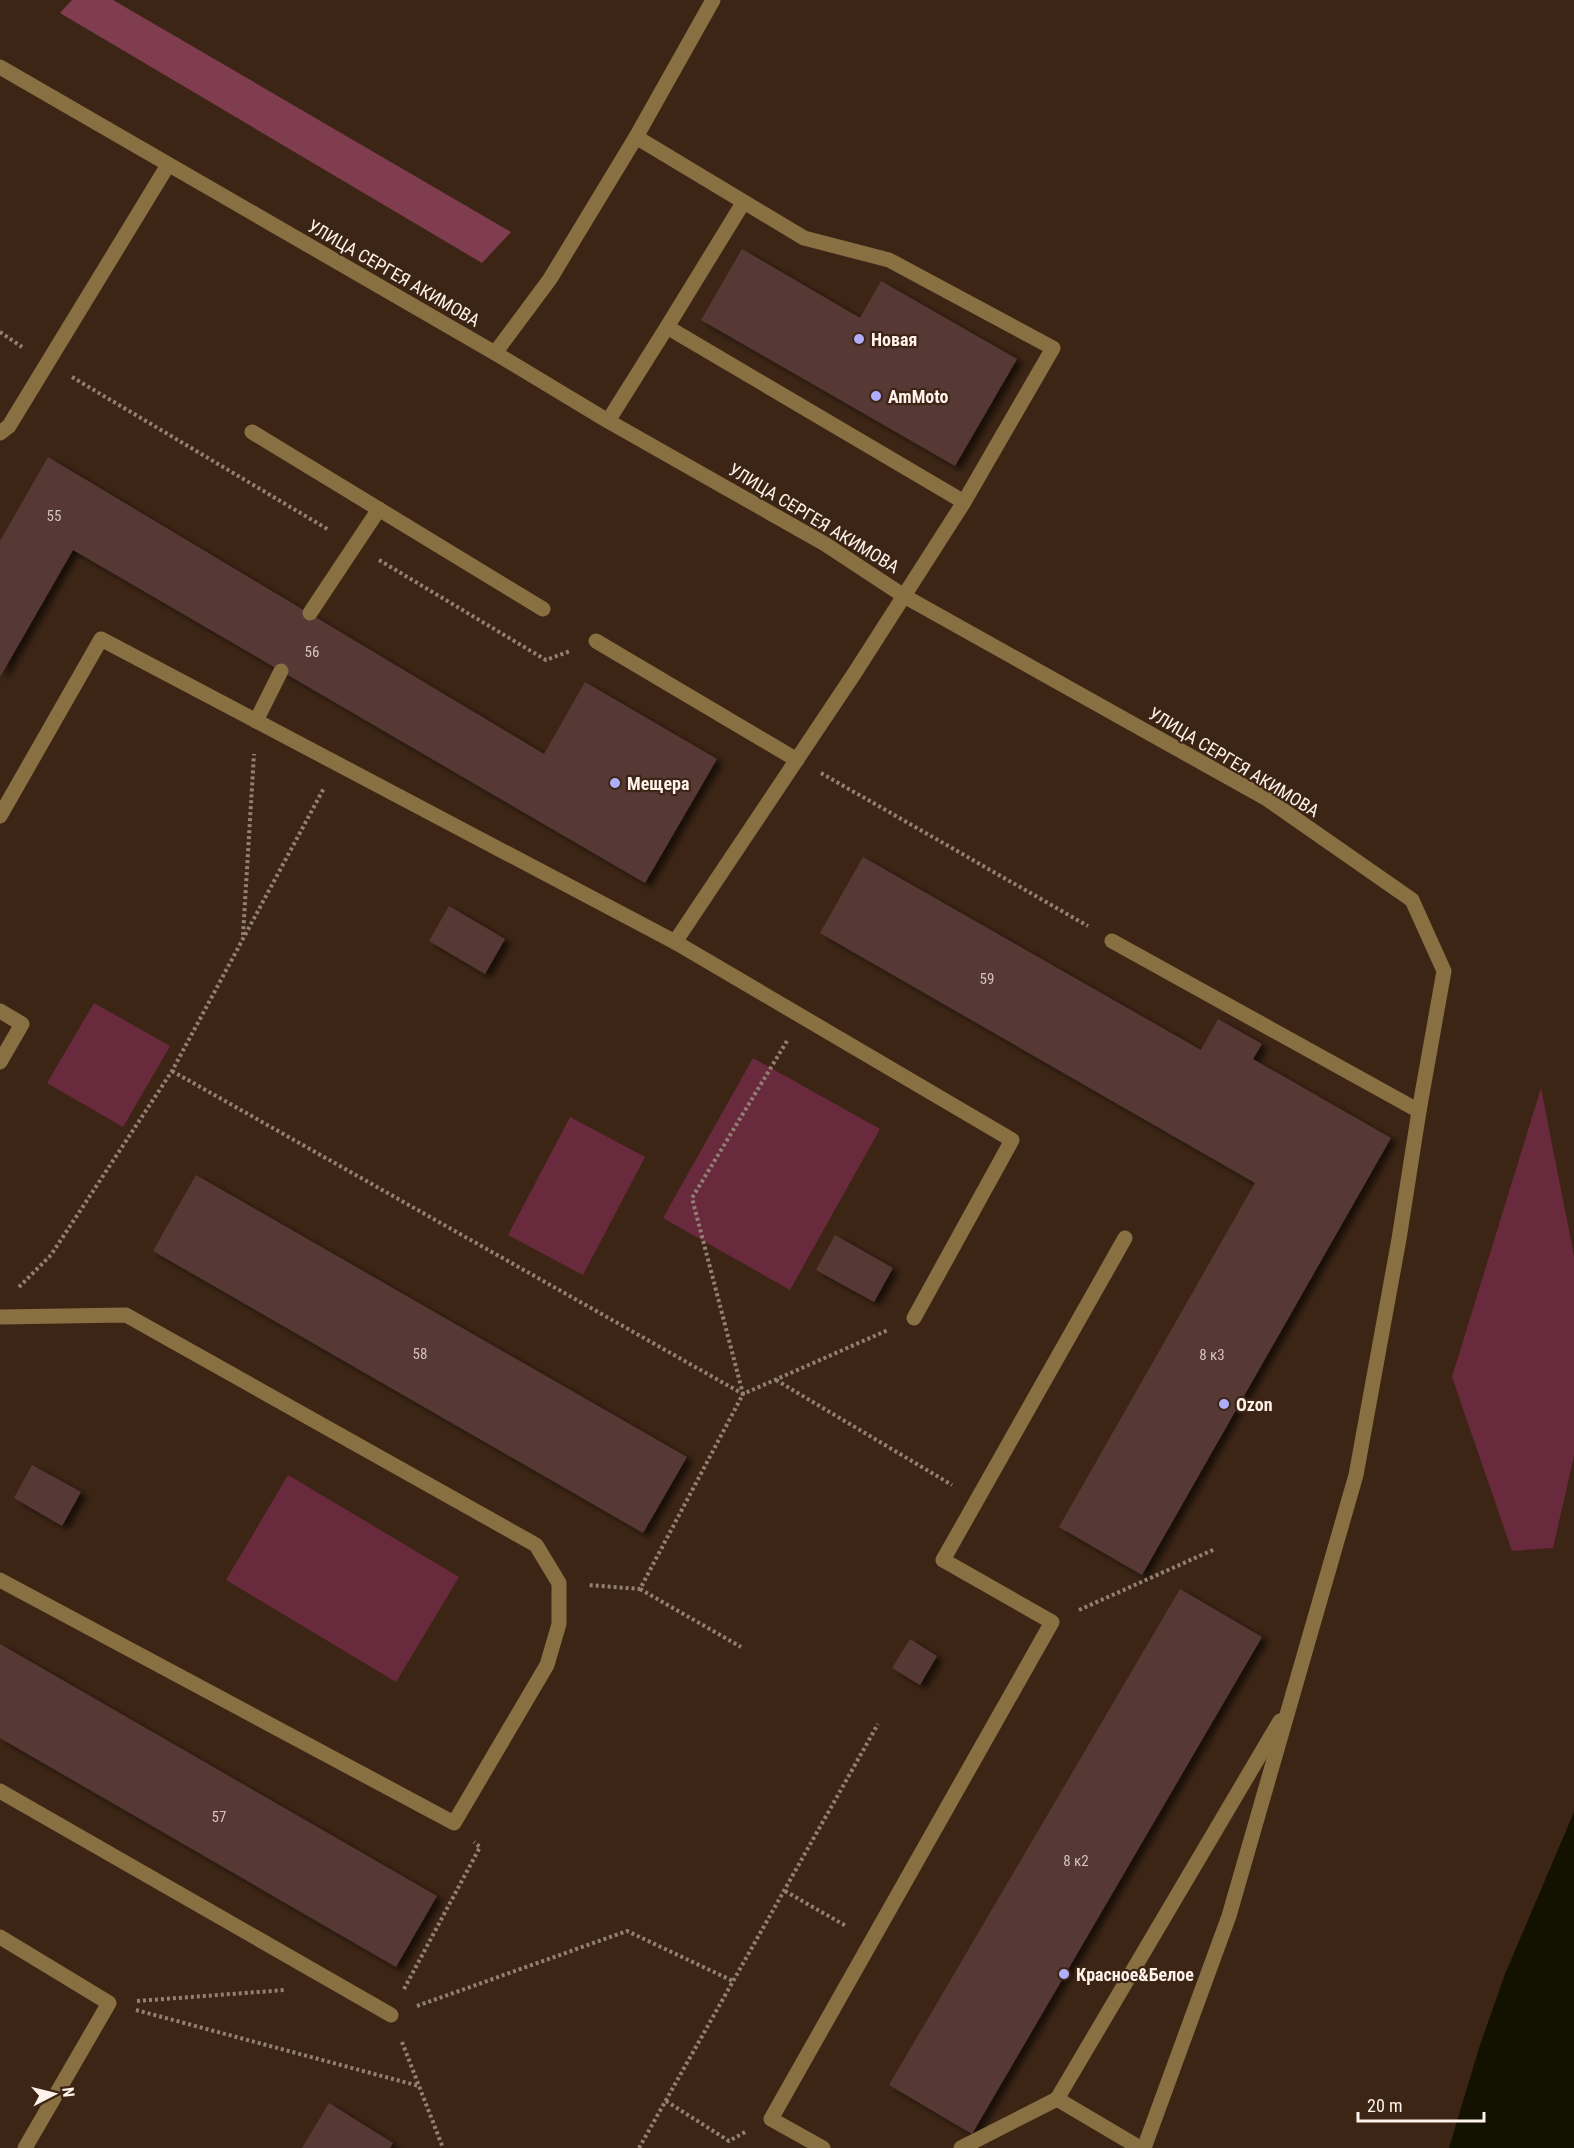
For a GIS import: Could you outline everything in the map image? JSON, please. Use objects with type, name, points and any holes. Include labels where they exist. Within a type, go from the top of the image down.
[{"type":"street","points":[[495,352],[550,279],[636,137],[713,0]]},
{"type":"street","name":"УЛИЦА СЕРГЕЯ АКИМОВА","points":[[0,67],[495,352],[608,421],[825,544],[904,596],[1267,799],[1412,900],[1444,971],[1356,1475],[1292,1700]]},
{"type":"street","points":[[636,137],[804,238],[889,260],[1053,348],[964,502],[797,760],[675,942]]},
{"type":"street","points":[[0,433],[9,426],[168,165]]},
{"type":"street","points":[[608,421],[743,203]]},
{"type":"street","points":[[667,327],[964,502]]},
{"type":"street","points":[[252,432],[543,609]]},
{"type":"street","points":[[310,613],[379,509]]},
{"type":"street","points":[[0,816],[101,639],[675,942],[1012,1140],[914,1318]]},
{"type":"street","points":[[596,641],[797,760]]},
{"type":"street","points":[[256,721],[280,671]]},
{"type":"street","points":[[1112,940],[1419,1111]]},
{"type":"street","points":[[0,1011],[22,1023],[0,1062]]},
{"type":"street","points":[[823,2148],[771,2119],[1052,1622],[943,1560],[1125,1238]]},
{"type":"street","points":[[0,1317],[126,1315],[536,1545],[559,1583],[559,1624],[547,1665],[454,1823],[0,1580]]},
{"type":"street","points":[[961,2148],[1057,2099],[1292,1700]]},
{"type":"street","points":[[1144,2148],[1229,1916],[1292,1700]]},
{"type":"street","points":[[0,1791],[391,2015]]},
{"type":"street","points":[[0,1937],[109,2003],[25,2148]]},
{"type":"street","points":[[1057,2099],[1140,2148]]},
{"type":"path","points":[[47,363],[546,660],[596,641]]},
{"type":"path","points":[[243,939],[256,721]]},
{"type":"path","points":[[797,760],[1112,940]]},
{"type":"path","points":[[14,1292],[51,1255],[172,1071],[337,764]]},
{"type":"path","points":[[743,1394],[692,1198],[801,1017]]},
{"type":"path","points":[[172,1071],[743,1394]]},
{"type":"path","points":[[640,1589],[743,1394],[914,1318]]},
{"type":"path","points":[[775,1380],[977,1500]]},
{"type":"path","points":[[1052,1622],[1215,1550]]},
{"type":"path","points":[[559,1583],[640,1589],[741,1647]]},
{"type":"path","points":[[639,2148],[878,1724]]},
{"type":"path","points":[[443,2148],[391,2015],[480,1847],[454,1823]]},
{"type":"path","points":[[784,1891],[872,1941]]},
{"type":"path","points":[[391,2015],[627,1931],[733,1981]]},
{"type":"path","points":[[109,2003],[341,1986]]},
{"type":"path","points":[[109,2003],[419,2086]]},
{"type":"path","points":[[666,2101],[729,2140],[771,2119]]},
{"type":"shaded area","points":[[72,0],[113,0],[511,232],[482,263],[60,13]]},
{"type":"shaded area","points":[[94,1003],[170,1046],[123,1127],[47,1083]]},
{"type":"shaded area","points":[[753,1058],[880,1129],[790,1290],[663,1218]]},
{"type":"shaded area","points":[[1541,1088],[1574,1256],[1574,1456],[1553,1548],[1512,1551],[1452,1377]]},
{"type":"shaded area","points":[[570,1117],[645,1157],[583,1275],[508,1235]]},
{"type":"shaded area","points":[[288,1475],[459,1577],[396,1682],[226,1580]]},
{"type":"shaded area","points":[[1574,1812],[1574,2148],[1449,2148],[1479,2048],[1505,1974]]},
{"type":"building","name":"Новая","points":[[742,249],[860,318],[881,281],[1017,359],[955,466],[701,320]]},
{"type":"building","points":[[48,457],[544,754],[585,682],[717,759],[645,883],[73,550],[0,677],[0,541]]},
{"type":"building","points":[[863,857],[1201,1050],[1218,1019],[1262,1044],[1253,1059],[1391,1138],[1142,1575],[1059,1527],[1255,1183],[820,933]]},
{"type":"building","points":[[449,906],[505,939],[485,974],[429,941]]},
{"type":"building","points":[[196,1175],[687,1457],[643,1533],[153,1251]]},
{"type":"building","points":[[835,1235],[893,1268],[874,1302],[816,1270]]},
{"type":"building","points":[[32,1465],[81,1492],[62,1526],[14,1498]]},
{"type":"building","points":[[1180,1589],[1262,1637],[972,2134],[889,2085]]},
{"type":"building","points":[[910,1639],[937,1656],[920,1685],[892,1668]]},
{"type":"building","points":[[0,1644],[437,1896],[396,1967],[0,1738]]},
{"type":"building","points":[[329,2103],[393,2143],[390,2148],[302,2148]]},
{"type":"place","name":"Новая","points":[[859,339]]},
{"type":"place","name":"AmMoto","points":[[876,396]]},
{"type":"place","name":"Мещера","points":[[615,783]]},
{"type":"place","name":"Ozon","points":[[1224,1404]]},
{"type":"place","name":"Красное&Белое","points":[[1064,1974]]}]
